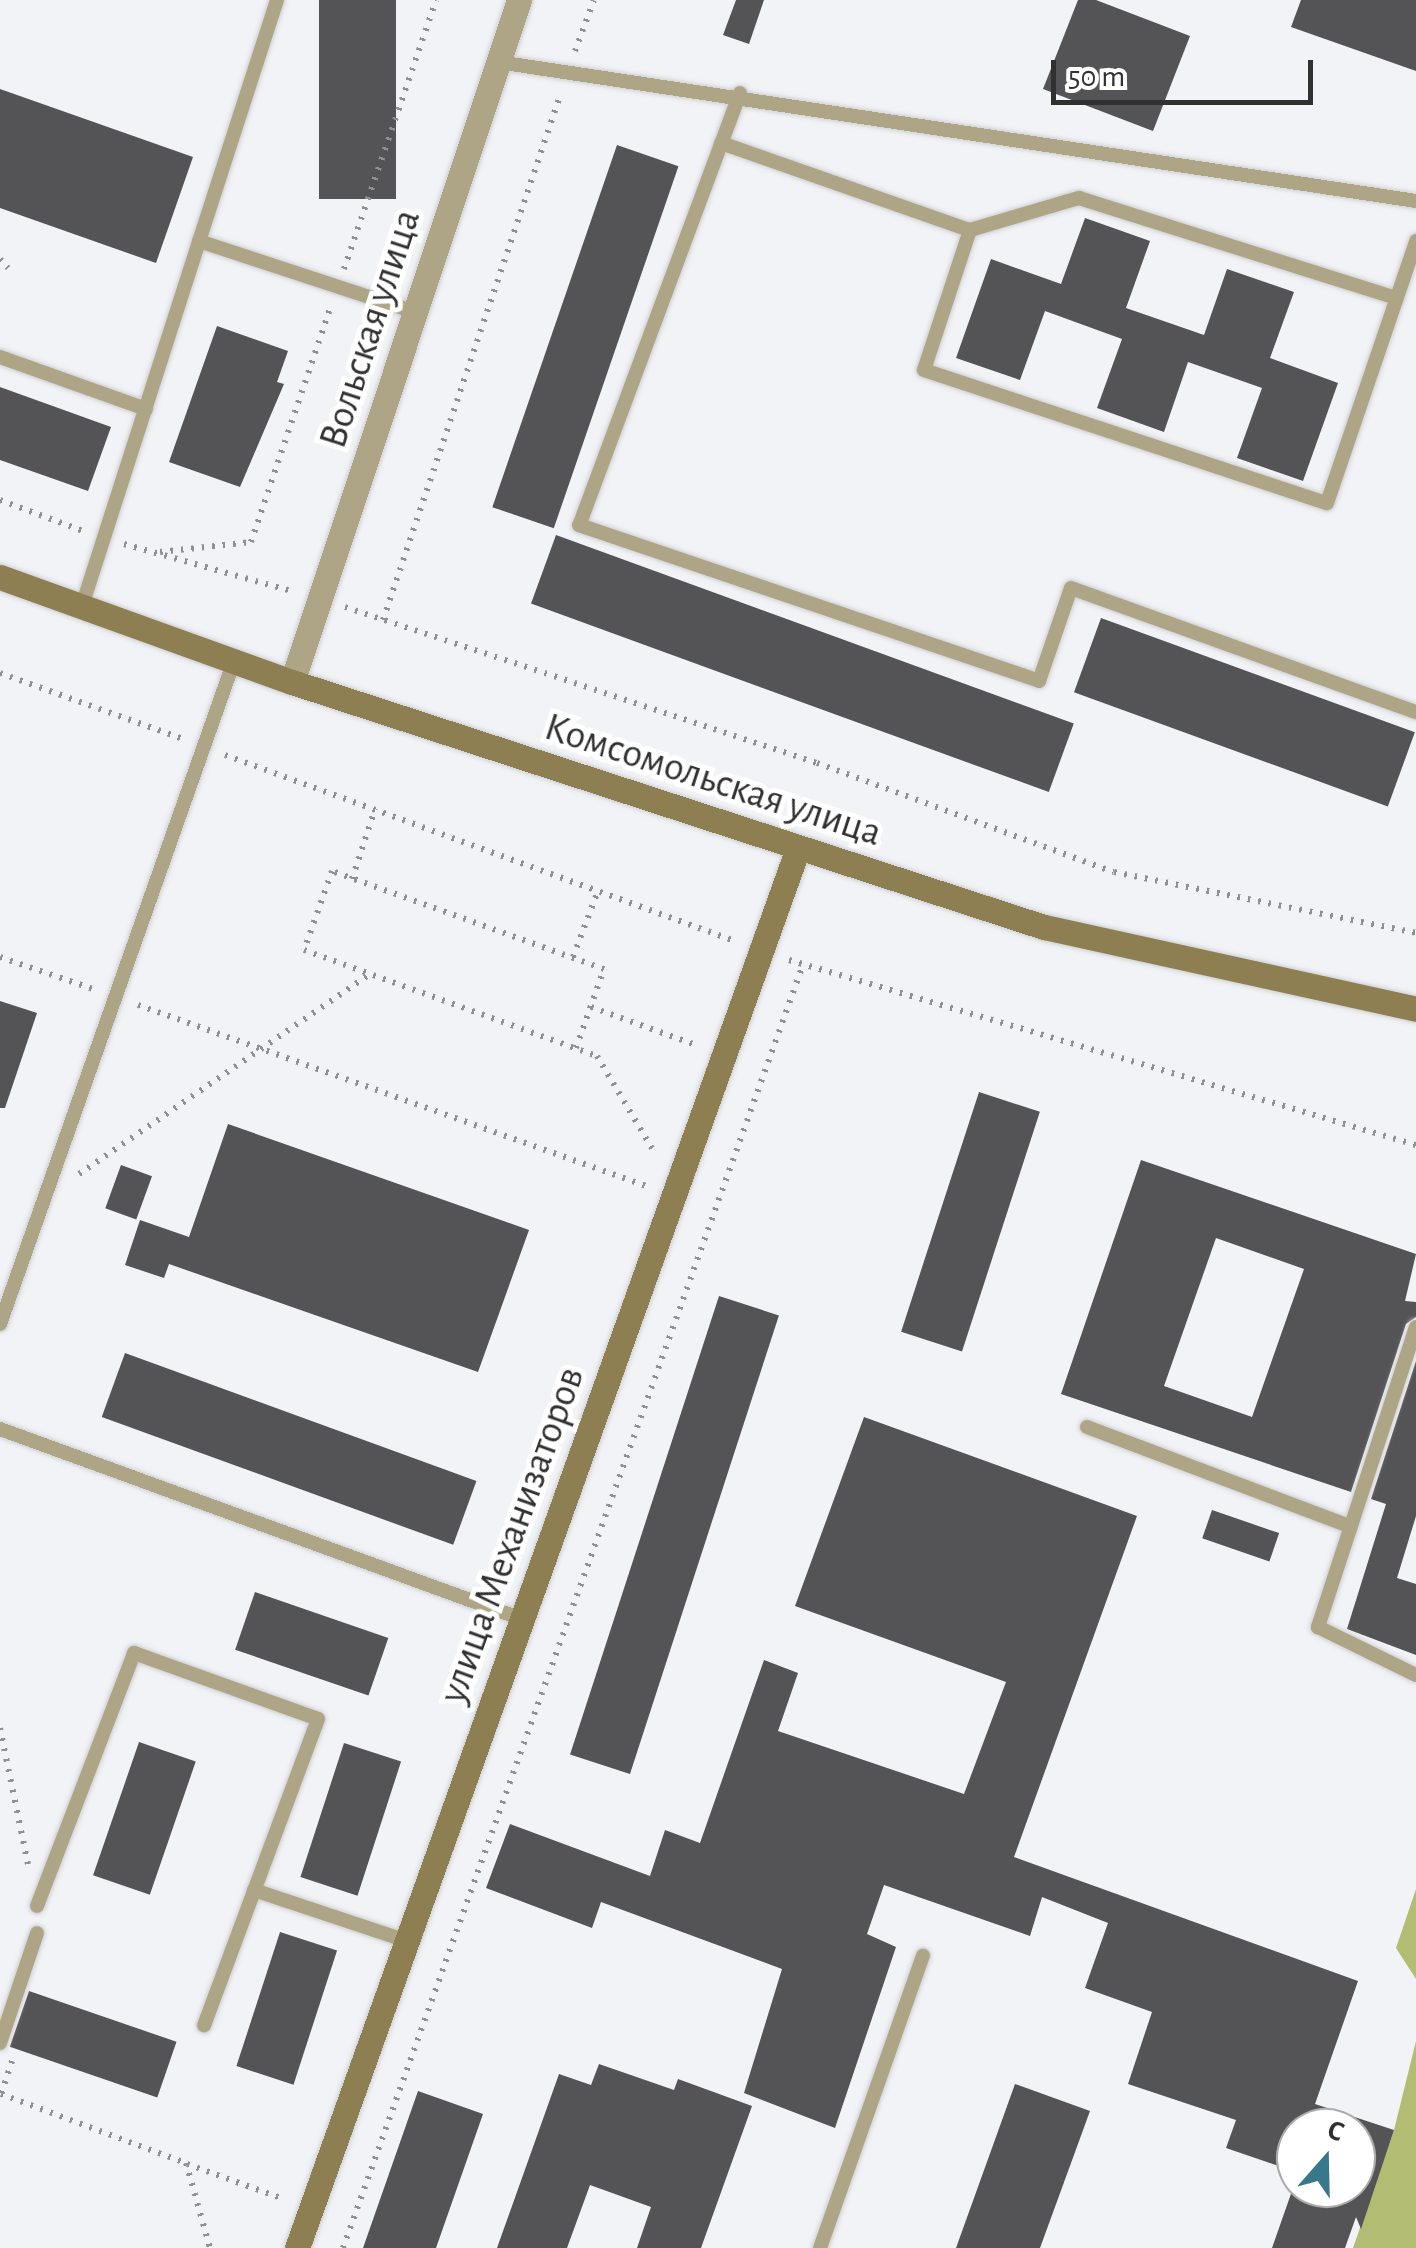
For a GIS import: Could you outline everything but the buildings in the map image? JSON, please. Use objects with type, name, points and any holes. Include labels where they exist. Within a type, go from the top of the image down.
[{"type":"main road","name":"Комсомольская улица","points":[[0,577],[292,682],[1044,927],[1416,1010]]},
{"type":"main road","name":"улица Механизаторов","points":[[297,2248],[798,848]]},
{"type":"street","name":"Вольская улица","points":[[292,682],[518,0]]},
{"type":"lane","points":[[82,606],[277,0]]},
{"type":"lane","points":[[498,62],[740,93],[1416,200]]},
{"type":"lane","points":[[740,93],[579,526],[1039,680],[1070,588],[1416,712]]},
{"type":"lane","points":[[721,144],[970,230],[1079,198],[1397,298]]},
{"type":"lane","points":[[970,230],[924,370],[1327,504],[1416,241]]},
{"type":"lane","points":[[199,241],[415,312]]},
{"type":"lane","points":[[0,357],[146,409]]},
{"type":"lane","points":[[0,1324],[234,661]]},
{"type":"lane","points":[[1416,1326],[1318,1627],[1416,1674]]},
{"type":"lane","points":[[1087,1426],[1351,1527]]},
{"type":"lane","points":[[0,1429],[522,1620]]},
{"type":"lane","points":[[37,1906],[134,1653],[318,1719],[204,2024]]},
{"type":"lane","points":[[254,1890],[407,1941]]},
{"type":"lane","points":[[0,2043],[36,1933]]},
{"type":"lane","points":[[820,2248],[923,1956]]},
{"type":"path","points":[[383,620],[594,0]]},
{"type":"path","points":[[0,259],[8,268]]},
{"type":"path","points":[[0,500],[104,538],[320,599],[817,763],[1114,872],[1416,933]]},
{"type":"path","points":[[0,674],[802,965],[1416,1145]]},
{"type":"path","points":[[352,879],[375,809]]},
{"type":"path","points":[[576,1048],[604,969],[332,871],[304,950],[596,1056],[656,1155]]},
{"type":"path","points":[[573,958],[598,891]]},
{"type":"path","points":[[0,957],[674,1196]]},
{"type":"path","points":[[343,2248],[802,965]]},
{"type":"path","points":[[45,1197],[370,974]]},
{"type":"path","points":[[590,1006],[696,1045]]},
{"type":"path","points":[[0,1728],[37,1906]]},
{"type":"path","points":[[19,2041],[1,2094],[281,2198]]},
{"type":"path","points":[[186,2164],[210,2248]]},
{"type":"green space","points":[[1416,1889],[1416,1979],[1396,1948]]},
{"type":"green space","points":[[1416,2041],[1416,2248],[1353,2248],[1367,2208],[1376,2208],[1376,2182],[1394,2130]]}]
